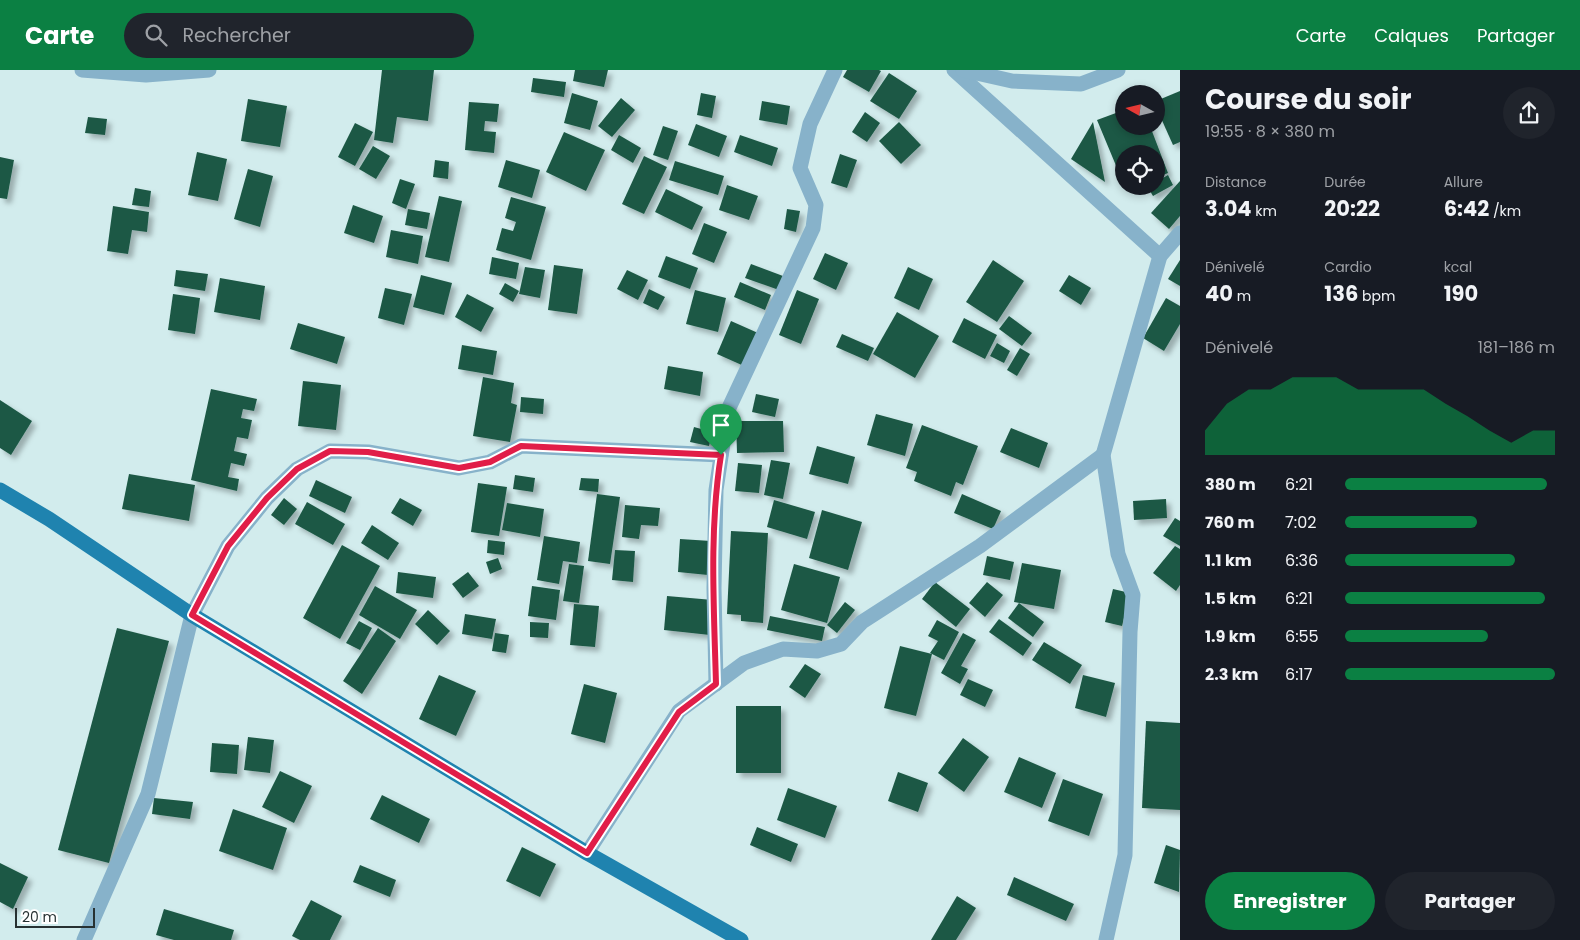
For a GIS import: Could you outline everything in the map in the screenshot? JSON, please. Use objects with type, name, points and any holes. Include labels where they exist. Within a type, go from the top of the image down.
[{"type":"main road","points":[[0,490],[49,519],[192,615],[587,853],[739,939]]},
{"type":"street","points":[[82,70],[146,75],[210,70]]},
{"type":"street","points":[[716,684],[714,588],[716,490],[728,410],[813,228],[816,205],[800,168],[810,124],[835,70]]},
{"type":"street","points":[[954,70],[1160,256]]},
{"type":"street","points":[[963,70],[1012,80],[1081,84],[1118,70]]},
{"type":"street","points":[[1106,940],[1125,855],[1130,632],[1133,595],[1118,554],[1103,455],[1160,256],[1180,233]]},
{"type":"street","points":[[84,940],[148,794],[192,615],[228,546],[267,498],[297,469],[330,451],[368,452],[459,468],[490,462],[521,446],[721,455]]},
{"type":"street","points":[[587,853],[679,712],[744,663],[783,649],[816,651],[840,644],[862,622],[980,546],[1103,455]]},
{"type":"building","points":[[382,70],[434,70],[428,121],[397,117],[393,143],[374,140]]},
{"type":"building","points":[[575,70],[608,70],[604,87],[573,81]]},
{"type":"building","points":[[847,70],[881,71],[869,92],[843,77]]},
{"type":"building","points":[[889,73],[917,91],[899,119],[870,101]]},
{"type":"building","points":[[533,78],[566,82],[564,97],[531,92]]},
{"type":"building","points":[[1180,91],[1180,142],[1173,145],[1165,127],[1165,97]]},
{"type":"building","points":[[572,93],[598,101],[590,130],[564,123]]},
{"type":"building","points":[[701,93],[716,96],[712,118],[697,115]]},
{"type":"building","points":[[621,98],[635,110],[612,137],[598,126]]},
{"type":"building","points":[[248,99],[287,106],[280,147],[241,141]]},
{"type":"building","points":[[762,101],[790,106],[787,125],[759,120]]},
{"type":"building","points":[[469,102],[499,104],[497,122],[485,121],[484,131],[496,132],[494,153],[465,150]]},
{"type":"building","points":[[865,112],[880,123],[867,142],[852,132]]},
{"type":"building","points":[[1115,113],[1115,135],[1153,135],[1157,145],[1115,145],[1115,163],[1097,120]]},
{"type":"building","points":[[88,117],[107,119],[105,135],[85,133]]},
{"type":"building","points":[[899,122],[921,145],[901,164],[879,141]]},
{"type":"building","points":[[1093,122],[1105,182],[1071,159]]},
{"type":"building","points":[[355,123],[373,132],[355,166],[338,157]]},
{"type":"building","points":[[696,124],[727,136],[719,157],[688,145]]},
{"type":"building","points":[[663,126],[678,131],[668,160],[653,155]]},
{"type":"building","points":[[564,132],[605,150],[586,191],[546,172]]},
{"type":"building","points":[[619,135],[641,148],[633,163],[611,150]]},
{"type":"building","points":[[740,135],[778,148],[772,166],[734,152]]},
{"type":"building","points":[[373,146],[390,156],[376,179],[359,169]]},
{"type":"building","points":[[197,152],[227,159],[218,201],[188,195]]},
{"type":"building","points":[[840,154],[857,160],[847,188],[831,183]]},
{"type":"building","points":[[644,156],[667,167],[644,214],[622,204]]},
{"type":"building","points":[[0,157],[14,160],[7,199],[0,198]]},
{"type":"building","points":[[435,160],[449,162],[448,179],[433,177]]},
{"type":"building","points":[[506,160],[540,170],[532,198],[498,187]]},
{"type":"building","points":[[675,161],[724,176],[718,195],[669,180]]},
{"type":"building","points":[[248,169],[273,176],[260,227],[234,219]]},
{"type":"building","points":[[1168,175],[1173,185],[1165,189],[1165,177]]},
{"type":"building","points":[[400,179],[415,184],[406,209],[392,203]]},
{"type":"building","points":[[1180,181],[1180,216],[1169,229],[1151,213]]},
{"type":"building","points":[[727,185],[758,196],[749,220],[719,210]]},
{"type":"building","points":[[135,188],[151,191],[149,207],[132,205]]},
{"type":"building","points":[[666,189],[703,207],[692,230],[655,212]]},
{"type":"building","points":[[439,196],[462,201],[449,262],[425,257]]},
{"type":"building","points":[[511,197],[546,207],[531,260],[496,250],[502,228],[513,231],[516,222],[505,218]]},
{"type":"building","points":[[353,205],[383,216],[374,243],[344,233]]},
{"type":"building","points":[[113,206],[149,212],[147,232],[132,230],[128,254],[107,251]]},
{"type":"building","points":[[408,209],[430,213],[427,229],[405,225]]},
{"type":"building","points":[[787,209],[800,211],[796,232],[784,229]]},
{"type":"building","points":[[704,223],[727,232],[714,263],[692,254]]},
{"type":"building","points":[[391,230],[423,236],[418,264],[386,257]]},
{"type":"building","points":[[825,253],[848,263],[836,290],[813,279]]},
{"type":"building","points":[[666,256],[698,268],[690,289],[658,277]]},
{"type":"building","points":[[492,257],[519,263],[516,279],[489,274]]},
{"type":"building","points":[[993,260],[1024,281],[997,322],[966,302]]},
{"type":"building","points":[[1180,260],[1180,286],[1168,279]]},
{"type":"building","points":[[751,264],[783,276],[779,290],[745,278]]},
{"type":"building","points":[[554,265],[583,269],[577,314],[548,310]]},
{"type":"building","points":[[525,267],[545,270],[540,298],[519,294]]},
{"type":"building","points":[[908,267],[933,279],[919,310],[894,298]]},
{"type":"building","points":[[176,270],[208,274],[205,291],[174,286]]},
{"type":"building","points":[[627,270],[648,280],[638,300],[617,289]]},
{"type":"building","points":[[421,275],[452,283],[444,315],[413,307]]},
{"type":"building","points":[[1069,275],[1091,288],[1081,305],[1059,291]]},
{"type":"building","points":[[220,278],[265,286],[260,320],[214,312]]},
{"type":"building","points":[[740,282],[771,295],[765,310],[734,297]]},
{"type":"building","points":[[505,283],[519,291],[513,302],[499,294]]},
{"type":"building","points":[[385,288],[412,294],[404,325],[378,318]]},
{"type":"building","points":[[649,289],[665,297],[658,310],[643,303]]},
{"type":"building","points":[[695,290],[726,298],[718,332],[686,324]]},
{"type":"building","points":[[797,290],[819,299],[801,344],[779,335]]},
{"type":"building","points":[[173,294],[200,298],[195,334],[168,330]]},
{"type":"building","points":[[467,294],[494,308],[481,332],[455,317]]},
{"type":"building","points":[[1166,298],[1180,306],[1180,324],[1164,351],[1143,338]]},
{"type":"building","points":[[897,312],[939,336],[915,378],[873,354]]},
{"type":"building","points":[[1009,316],[1032,333],[1022,346],[999,329]]},
{"type":"building","points":[[964,318],[997,335],[985,359],[952,342]]},
{"type":"building","points":[[731,321],[758,333],[744,366],[717,354]]},
{"type":"building","points":[[298,323],[345,337],[337,364],[290,349]]},
{"type":"building","points":[[842,334],[874,348],[868,361],[836,347]]},
{"type":"building","points":[[997,343],[1010,351],[1004,363],[990,356]]},
{"type":"building","points":[[462,345],[497,351],[493,375],[458,369]]},
{"type":"building","points":[[1020,348],[1030,354],[1017,376],[1007,370]]},
{"type":"building","points":[[668,366],[703,372],[700,396],[664,389]]},
{"type":"building","points":[[483,377],[514,383],[511,403],[517,405],[510,442],[473,436]]},
{"type":"building","points":[[303,381],[341,385],[336,430],[298,426]]},
{"type":"building","points":[[211,389],[257,399],[254,411],[243,409],[241,418],[252,420],[248,439],[237,437],[234,451],[247,454],[244,466],[231,463],[228,477],[239,479],[237,491],[191,480]]},
{"type":"building","points":[[756,394],[779,399],[775,417],[752,412]]},
{"type":"building","points":[[521,397],[544,399],[543,414],[520,412]]},
{"type":"building","points":[[0,400],[32,421],[11,455],[0,448]]},
{"type":"building","points":[[876,414],[913,424],[905,456],[867,445]]},
{"type":"building","points":[[736,421],[783,421],[784,452],[737,453]]},
{"type":"building","points":[[922,425],[978,446],[963,485],[956,482],[951,496],[914,481],[917,472],[906,468]]},
{"type":"building","points":[[694,427],[712,432],[709,446],[690,442]]},
{"type":"building","points":[[1011,428],[1048,443],[1039,468],[1000,452]]},
{"type":"building","points":[[817,446],[855,457],[848,484],[809,474]]},
{"type":"building","points":[[771,460],[790,463],[783,499],[764,495]]},
{"type":"building","points":[[738,463],[762,465],[759,493],[735,491]]},
{"type":"building","points":[[129,474],[195,485],[189,521],[122,509]]},
{"type":"building","points":[[515,475],[535,478],[533,492],[513,489]]},
{"type":"building","points":[[581,478],[599,479],[598,492],[579,490]]},
{"type":"building","points":[[316,480],[352,497],[345,513],[309,496]]},
{"type":"building","points":[[478,483],[507,487],[499,536],[471,532]]},
{"type":"building","points":[[597,494],[620,497],[610,564],[588,561]]},
{"type":"building","points":[[962,494],[1001,511],[993,529],[954,513]]},
{"type":"building","points":[[284,498],[297,509],[284,525],[271,515]]},
{"type":"building","points":[[400,498],[422,510],[413,526],[391,513]]},
{"type":"building","points":[[1166,499],[1167,518],[1134,520],[1133,501]]},
{"type":"building","points":[[774,500],[815,512],[807,539],[767,527]]},
{"type":"building","points":[[307,502],[345,524],[333,545],[295,524]]},
{"type":"building","points":[[507,503],[544,509],[540,537],[502,530]]},
{"type":"building","points":[[625,505],[660,508],[658,526],[641,525],[639,539],[622,537]]},
{"type":"building","points":[[822,510],[862,522],[848,570],[809,558]]},
{"type":"building","points":[[1175,518],[1180,521],[1180,546],[1163,536]]},
{"type":"building","points":[[372,525],[399,543],[388,560],[361,543]]},
{"type":"building","points":[[731,531],[768,533],[763,623],[741,621],[741,615],[727,614]]},
{"type":"building","points":[[544,536],[580,542],[577,563],[563,561],[559,584],[537,580]]},
{"type":"building","points":[[680,539],[711,541],[708,575],[678,572]]},
{"type":"building","points":[[488,540],[505,542],[504,555],[487,553]]},
{"type":"building","points":[[342,545],[380,566],[340,639],[303,618]]},
{"type":"building","points":[[1175,546],[1180,549],[1180,585],[1176,591],[1153,573]]},
{"type":"building","points":[[615,550],[635,551],[633,582],[612,580]]},
{"type":"building","points":[[987,556],[1014,562],[1010,580],[983,575]]},
{"type":"building","points":[[498,558],[502,569],[490,574],[486,562]]},
{"type":"building","points":[[1022,563],[1061,570],[1054,609],[1014,602]]},
{"type":"building","points":[[569,564],[584,566],[579,603],[563,601]]},
{"type":"building","points":[[794,564],[840,577],[827,623],[781,610]]},
{"type":"building","points":[[398,572],[436,577],[433,598],[396,593]]},
{"type":"building","points":[[468,572],[479,586],[463,598],[452,584]]},
{"type":"building","points":[[935,582],[970,609],[956,627],[922,599]]},
{"type":"building","points":[[987,582],[1003,595],[985,617],[969,603]]},
{"type":"building","points":[[375,586],[417,610],[400,639],[359,615]]},
{"type":"building","points":[[532,586],[560,590],[556,620],[528,616]]},
{"type":"building","points":[[1113,589],[1130,593],[1122,626],[1105,622]]},
{"type":"building","points":[[667,596],[713,600],[710,635],[664,630]]},
{"type":"building","points":[[845,602],[855,610],[837,633],[827,625]]},
{"type":"building","points":[[1019,603],[1044,622],[1033,637],[1008,618]]},
{"type":"building","points":[[574,604],[599,606],[595,647],[570,645]]},
{"type":"building","points":[[428,610],[450,631],[437,645],[415,624]]},
{"type":"building","points":[[465,614],[496,619],[492,639],[462,634]]},
{"type":"building","points":[[770,616],[825,627],[822,641],[767,630]]},
{"type":"building","points":[[999,619],[1032,643],[1023,656],[989,632]]},
{"type":"building","points":[[937,620],[959,632],[944,660],[930,653],[938,641],[928,636]]},
{"type":"building","points":[[359,621],[372,628],[360,650],[346,643]]},
{"type":"building","points":[[530,622],[549,623],[548,638],[530,637]]},
{"type":"building","points":[[117,628],[169,641],[109,863],[58,850]]},
{"type":"building","points":[[378,628],[396,641],[362,694],[343,681]]},
{"type":"building","points":[[495,633],[509,635],[506,653],[492,651]]},
{"type":"building","points":[[963,633],[976,640],[961,666],[968,669],[960,684],[941,673]]},
{"type":"building","points":[[1044,642],[1082,665],[1070,684],[1032,660]]},
{"type":"building","points":[[900,646],[932,654],[916,716],[884,708]]},
{"type":"building","points":[[805,664],[821,674],[805,698],[789,687]]},
{"type":"building","points":[[439,675],[476,691],[456,736],[419,719]]},
{"type":"building","points":[[1083,675],[1115,683],[1106,717],[1075,708]]},
{"type":"building","points":[[968,679],[993,690],[985,707],[960,695]]},
{"type":"building","points":[[584,684],[617,693],[605,743],[571,734]]},
{"type":"building","points":[[736,706],[781,706],[781,773],[736,773]]},
{"type":"building","points":[[1146,721],[1180,723],[1180,810],[1142,808]]},
{"type":"building","points":[[248,737],[274,740],[270,773],[244,770]]},
{"type":"building","points":[[963,738],[989,757],[964,792],[938,773]]},
{"type":"building","points":[[212,743],[239,745],[237,774],[210,772]]},
{"type":"building","points":[[1019,757],[1056,773],[1042,808],[1004,792]]},
{"type":"building","points":[[280,771],[312,786],[294,823],[262,807]]},
{"type":"building","points":[[898,772],[928,783],[918,812],[888,801]]},
{"type":"building","points":[[1063,779],[1103,794],[1089,836],[1048,821]]},
{"type":"building","points":[[788,788],[837,806],[825,838],[777,820]]},
{"type":"building","points":[[382,795],[430,819],[419,843],[370,819]]},
{"type":"building","points":[[154,798],[193,802],[190,819],[152,814]]},
{"type":"building","points":[[233,809],[287,828],[273,870],[219,851]]},
{"type":"building","points":[[757,827],[798,844],[791,862],[750,845]]},
{"type":"building","points":[[1166,845],[1180,850],[1179,892],[1154,883]]},
{"type":"building","points":[[522,847],[556,864],[540,897],[506,881]]},
{"type":"building","points":[[0,863],[28,877],[13,909],[0,902]]},
{"type":"building","points":[[360,865],[396,880],[390,897],[353,882]]},
{"type":"building","points":[[1014,877],[1074,904],[1066,921],[1007,895]]},
{"type":"building","points":[[957,896],[976,908],[956,940],[931,940]]},
{"type":"building","points":[[311,900],[342,916],[330,940],[300,940],[292,936]]},
{"type":"building","points":[[164,909],[234,930],[231,940],[174,940],[156,935]]},
{"type":"route","points":[[521,446],[721,455],[716,490],[714,588],[716,684],[679,712],[587,853],[192,615],[228,546],[267,498],[297,469],[330,451],[368,452],[459,468],[490,462],[521,446]]}]
